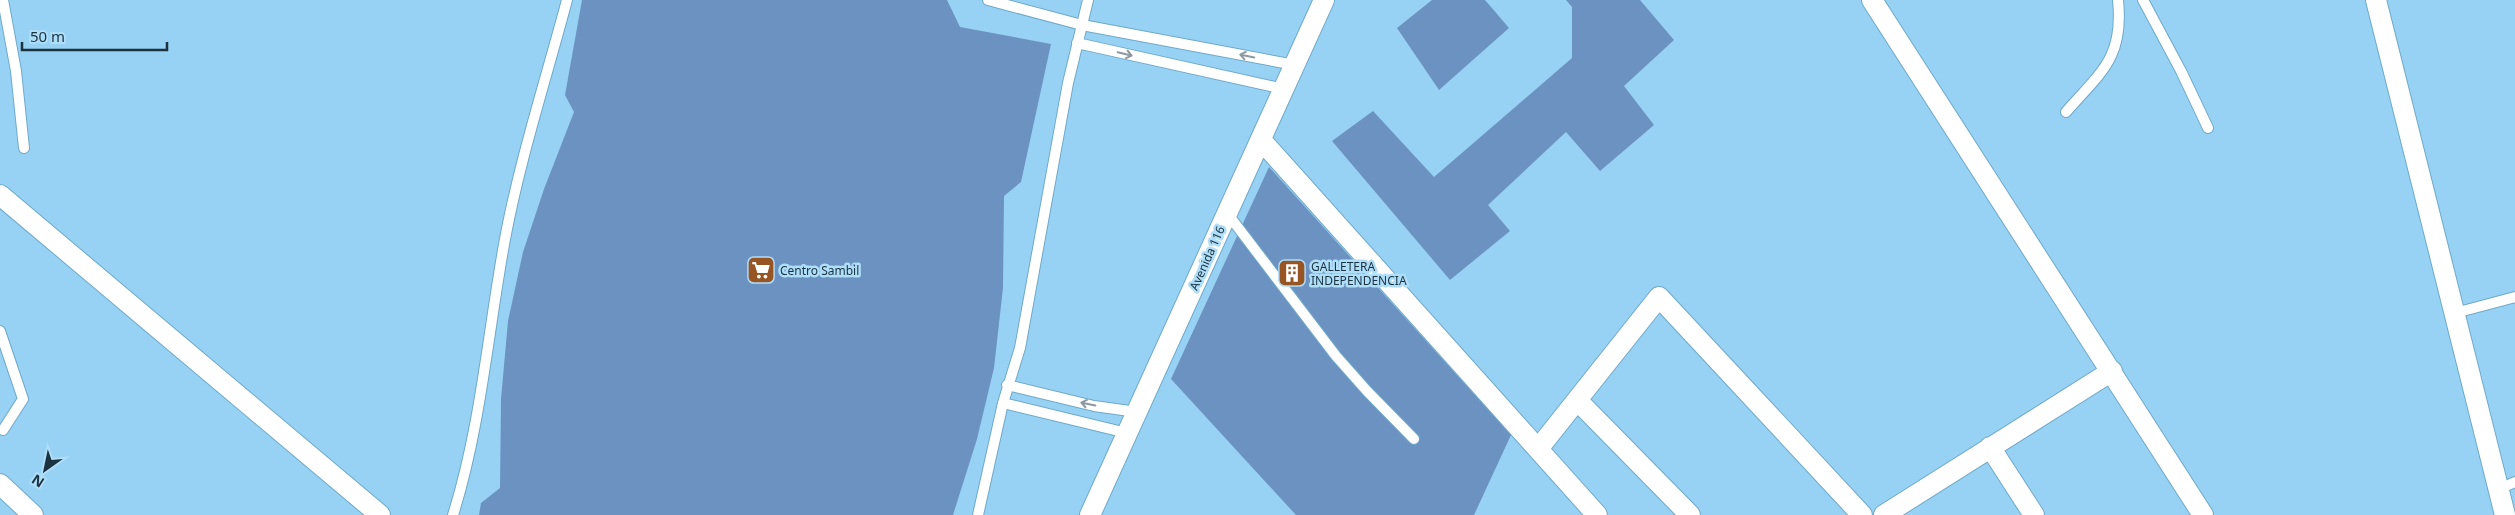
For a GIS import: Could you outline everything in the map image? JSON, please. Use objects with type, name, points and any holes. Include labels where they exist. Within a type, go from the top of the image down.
[{"type":"street","name":"Avenida 116","points":[[1090,515],[1324,0]]},
{"type":"street","points":[[1872,0],[2203,515]]},
{"type":"street","points":[[2376,0],[2455,313],[2507,486],[2506,515]]},
{"type":"street","points":[[1261,140],[1598,515]]},
{"type":"street","points":[[0,195],[380,515]]},
{"type":"street","points":[[1538,448],[1659,297],[1862,515]]},
{"type":"street","points":[[1884,515],[2112,371]]},
{"type":"street","points":[[1577,400],[1690,515]]},
{"type":"street","points":[[1990,447],[2034,515]]},
{"type":"street","points":[[0,484],[33,515]]},
{"type":"lane","points":[[3,0],[16,71],[24,148]]},
{"type":"lane","points":[[453,515],[461,489],[475,418],[505,237],[567,0]]},
{"type":"lane","points":[[988,0],[1082,25],[1295,65]]},
{"type":"lane","points":[[978,515],[1007,385],[1020,348],[1068,82],[1088,0]]},
{"type":"lane","points":[[2066,112],[2110,60],[2118,41],[2120,19],[2118,0]]},
{"type":"lane","points":[[2143,0],[2181,70],[2208,128]]},
{"type":"lane","points":[[1077,44],[1284,89]]},
{"type":"lane","points":[[1227,212],[1336,356],[1366,392],[1414,439]]},
{"type":"lane","points":[[2455,313],[2515,297]]},
{"type":"lane","points":[[0,331],[23,399],[3,430]]},
{"type":"lane","points":[[1007,385],[1094,406],[1136,412]]},
{"type":"lane","points":[[1003,403],[1127,433]]},
{"type":"building","name":"Centro Sambil","points":[[582,0],[947,0],[960,27],[1051,44],[1021,182],[1004,196],[1003,288],[994,368],[977,439],[953,515],[479,515],[481,503],[500,488],[501,399],[508,321],[523,252],[544,189],[574,112],[565,95]]},
{"type":"building","points":[[1432,0],[1485,0],[1509,28],[1439,90],[1397,28]]},
{"type":"building","points":[[1566,0],[1640,0],[1674,40],[1624,86],[1654,125],[1600,171],[1566,132],[1488,205],[1510,231],[1450,280],[1332,141],[1373,111],[1434,177],[1572,58],[1572,7]]},
{"type":"building","name":"GALLETERA INDEPENDENCIA","points":[[1269,167],[1511,435],[1474,515],[1296,515],[1171,379]]},
{"type":"place","name":"Centro Sambil","points":[[761,270]]},
{"type":"place","name":"GALLETERA INDEPENDENCIA","points":[[1292,273]]}]
